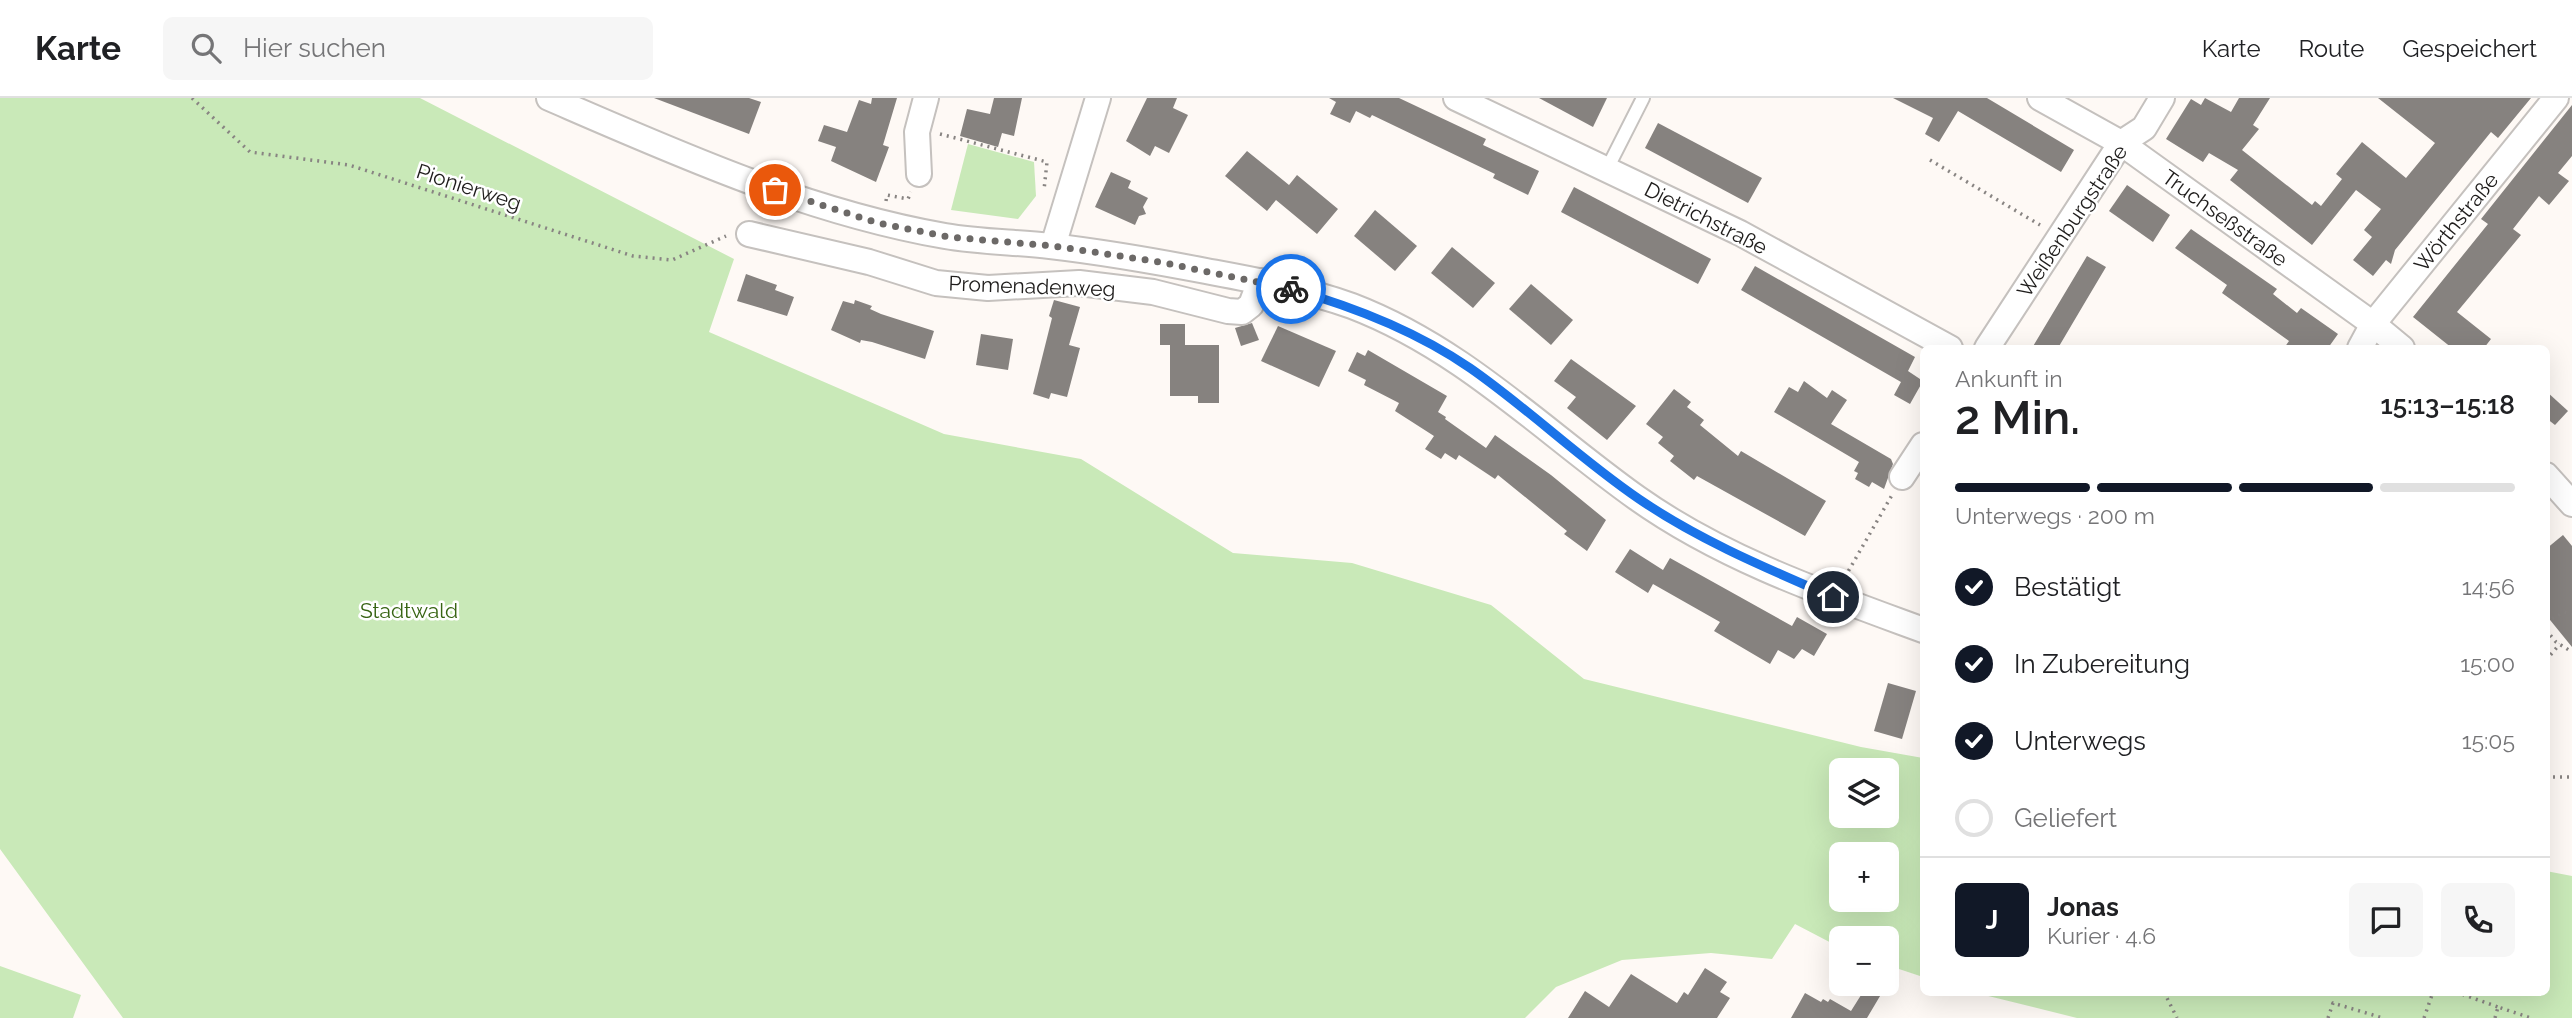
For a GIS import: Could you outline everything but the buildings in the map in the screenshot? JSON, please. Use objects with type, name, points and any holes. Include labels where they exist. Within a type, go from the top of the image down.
[{"type":"street","name":"Promenadenweg","points":[[549,98],[799,200],[881,223],[949,237],[1053,246],[1260,281],[1350,305],[1421,338],[1471,368],[1637,498],[1689,532],[1833,597],[1920,628]]},
{"type":"street","points":[[919,174],[918,132],[926,98]]},
{"type":"street","points":[[1053,246],[1098,98]]},
{"type":"street","name":"Dietrichstraße","points":[[1457,98],[1740,233],[1945,345]]},
{"type":"street","name":"Truchseßstraße","points":[[2040,98],[2121,144],[2373,324],[2398,345]]},
{"type":"street","name":"Weißenburgstraße","points":[[1989,345],[2121,144],[2144,128],[2162,98]]},
{"type":"street","name":"Wörthstraße","points":[[2362,345],[2373,324],[2556,98]]},
{"type":"street","points":[[869,262],[881,223]]},
{"type":"street","name":"Promenadenweg","points":[[749,234],[869,262],[936,283],[988,288],[1079,283],[1153,292],[1228,311],[1242,312],[1251,305],[1260,281]]},
{"type":"street","points":[[1902,477],[1920,450]]},
{"type":"street","points":[[2550,479],[2572,504]]},
{"type":"lane","points":[[1607,169],[1643,98]]},
{"type":"path","name":"Pionierweg","points":[[192,98],[250,152],[349,165],[633,257],[671,260],[732,234],[749,234]]},
{"type":"path","points":[[918,132],[933,132],[1047,162],[1044,198]]},
{"type":"path","points":[[1930,160],[2060,236]]},
{"type":"path","points":[[881,223],[887,195],[908,199],[919,174]]},
{"type":"path","points":[[1833,597],[1902,477]]},
{"type":"path","points":[[2550,620],[2564,612],[2572,614]]},
{"type":"path","points":[[2550,634],[2572,652]]},
{"type":"path","points":[[2550,655],[2560,644]]},
{"type":"path","points":[[2550,776],[2572,777]]},
{"type":"path","points":[[2166,996],[2177,1018]]},
{"type":"path","points":[[2424,1018],[2432,996]]},
{"type":"path","points":[[2467,996],[2532,1018]]},
{"type":"path","points":[[2328,1018],[2333,1003],[2383,1018]]},
{"type":"path","points":[[2495,1018],[2498,1007]]},
{"type":"green space","name":"Stadtwald","points":[[0,98],[420,98],[734,259],[709,332],[944,434],[1081,459],[1233,553],[1352,563],[1491,605],[1584,679],[1861,747],[1920,757],[1920,976],[1899,969],[1899,926],[1829,926],[1829,942],[1795,924],[1772,959],[1711,953],[1622,960],[1556,987],[1525,1018],[123,1018],[0,849]]},
{"type":"green space","points":[[968,144],[1034,162],[1036,196],[1018,219],[951,210]]},
{"type":"green space","points":[[2550,872],[2572,876],[2572,1018],[2077,1018],[1988,996],[2550,996]]},
{"type":"green space","points":[[0,966],[81,995],[73,1018],[0,1018]]},
{"type":"way so far","points":[[775,190],[799,200],[878,223],[949,237],[1053,246],[1160,262],[1291,289]]},
{"type":"route","points":[[1291,289],[1350,305],[1421,338],[1471,368],[1637,498],[1689,532],[1833,597]]}]
